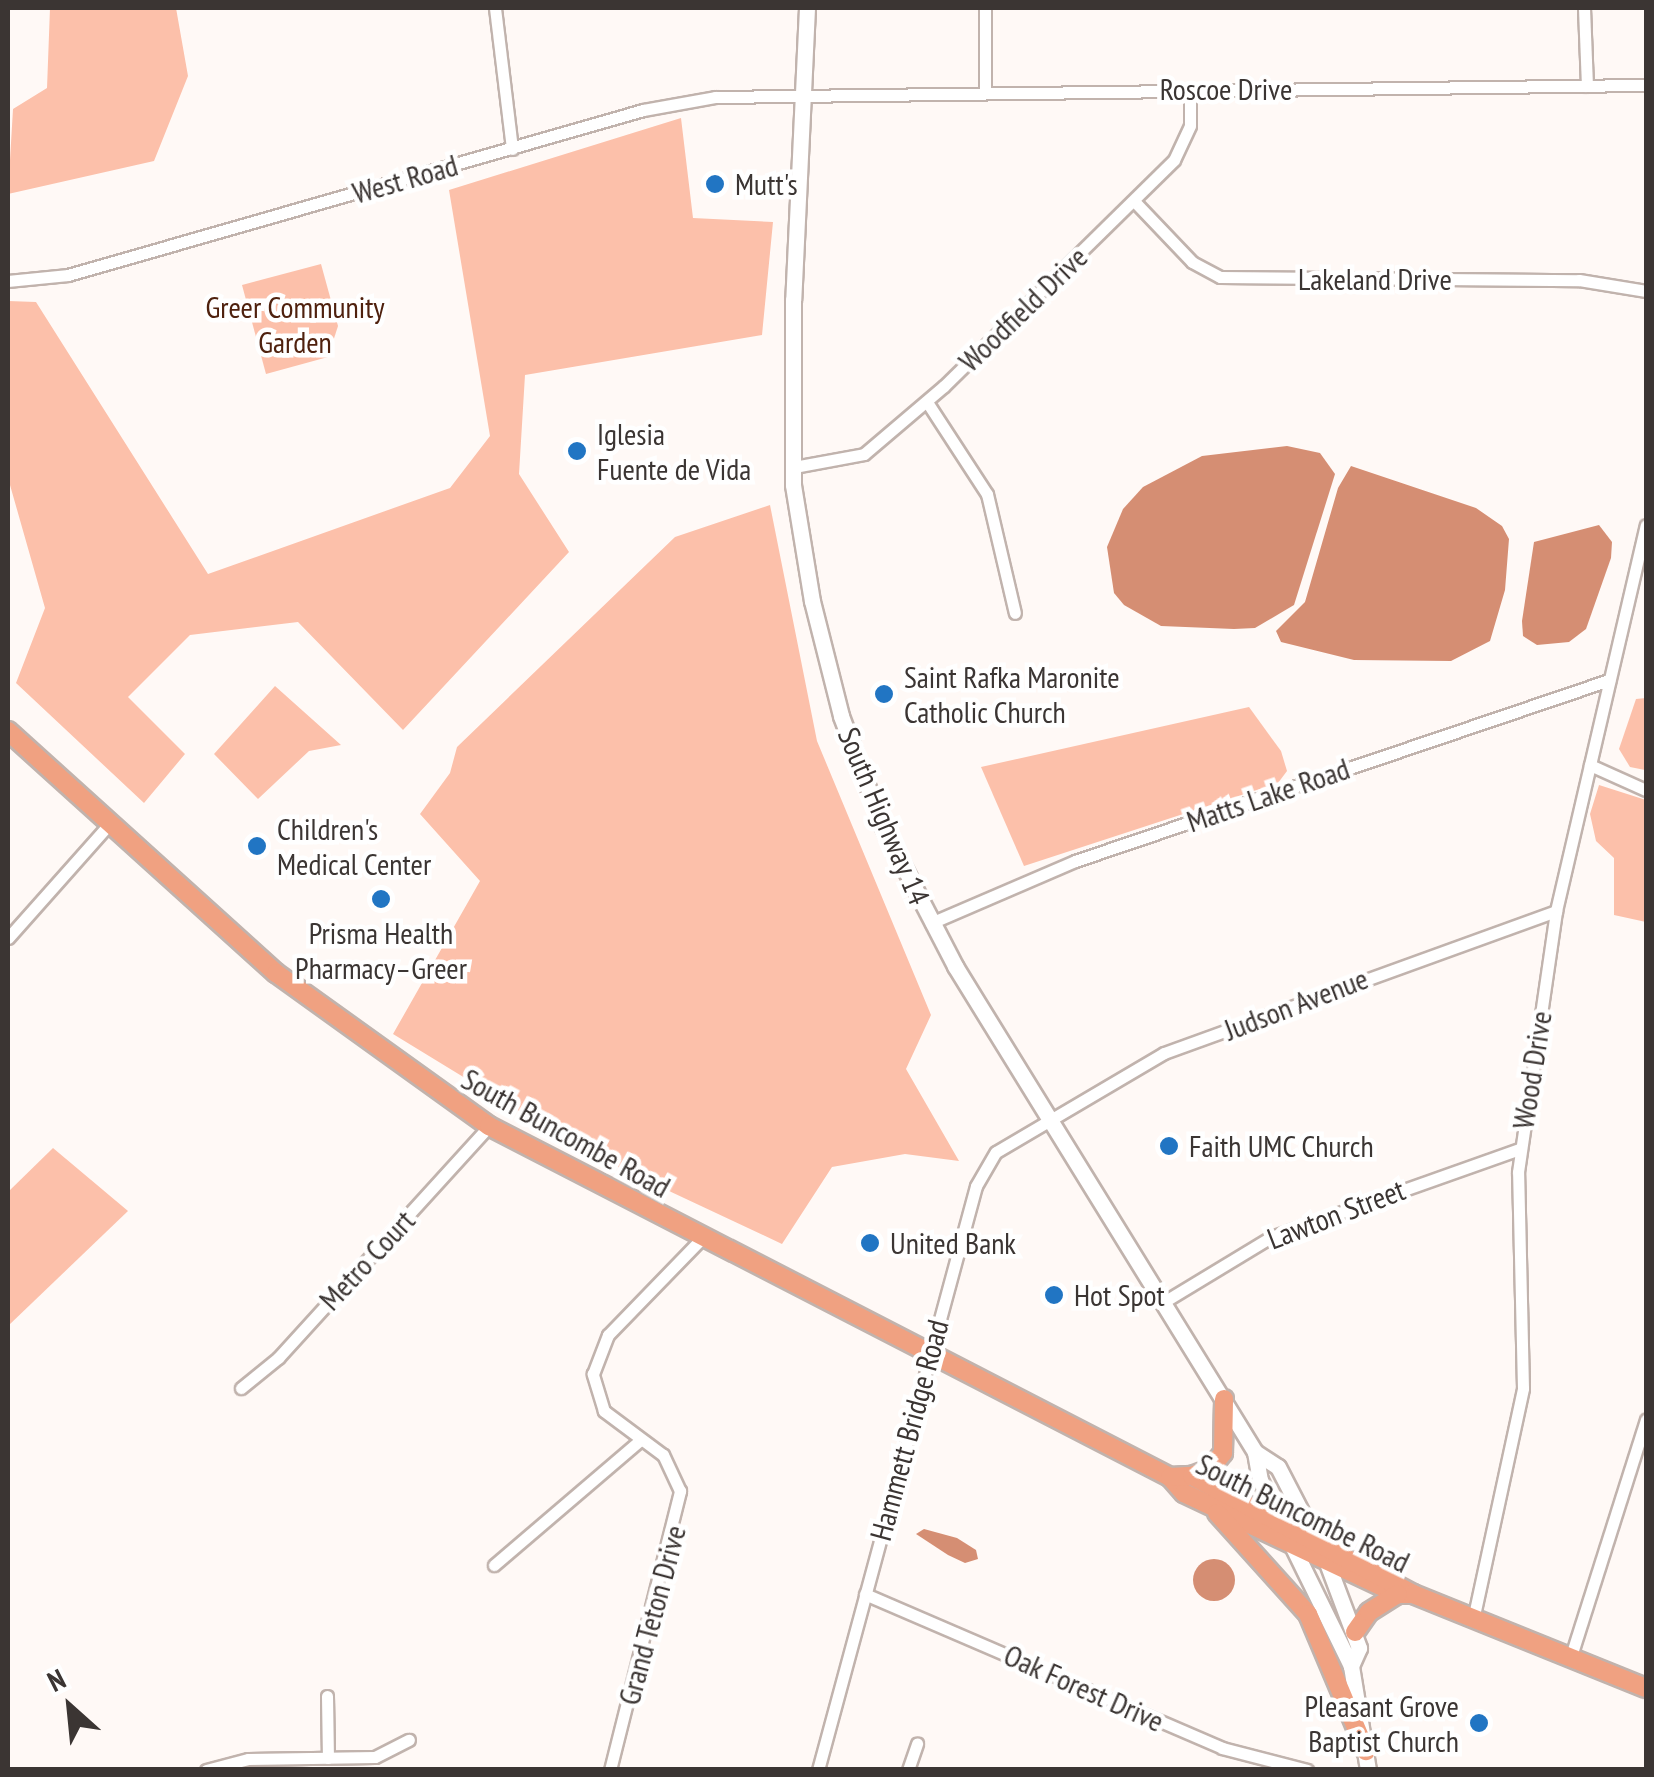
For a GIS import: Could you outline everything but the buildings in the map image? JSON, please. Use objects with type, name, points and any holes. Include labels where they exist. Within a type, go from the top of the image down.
[{"type":"main road","name":"South Highway 14","points":[[807,8],[806,92],[793,300],[794,467],[812,602],[842,716],[882,826],[931,923],[1045,1120],[1256,1452],[1260,1480],[1288,1528],[1351,1666],[1367,1760]]},
{"type":"main road","name":"South Buncombe Road","points":[[8,730],[330,1017],[489,1126],[929,1357],[1170,1478],[1184,1493],[1406,1594],[1646,1688]]},
{"type":"main road","points":[[1192,1476],[1210,1469],[1223,1453],[1224,1399]]},
{"type":"main road","name":"South Highway 14","points":[[1256,1452],[1278,1467],[1326,1560],[1359,1648],[1351,1666]]},
{"type":"main road","name":"South Buncombe Road","points":[[1170,1478],[1192,1476],[1406,1594]]},
{"type":"main road","points":[[1210,1505],[1308,1614],[1367,1760]]},
{"type":"main road","points":[[1355,1632],[1369,1612],[1406,1594]]},
{"type":"street","points":[[496,8],[512,149]]},
{"type":"street","points":[[985,8],[985,90]]},
{"type":"street","points":[[1584,8],[1587,86]]},
{"type":"street","name":"Roscoe Drive","points":[[806,92],[1646,85]]},
{"type":"street","name":"Woodfield Drive","points":[[794,467],[864,454],[928,402],[1183,148],[1190,89]]},
{"type":"street","name":"West Road","points":[[8,280],[68,275],[678,102],[806,92]]},
{"type":"street","name":"Lakeland Drive","points":[[1134,200],[1192,262],[1220,277],[1579,280],[1646,292]]},
{"type":"street","points":[[928,402],[987,494],[1015,613]]},
{"type":"street","name":"Wood Drive","points":[[1473,1620],[1523,1388],[1520,1148],[1556,911],[1646,525]]},
{"type":"street","name":"Matts Lake Road","points":[[931,923],[1075,862],[1610,680]]},
{"type":"street","points":[[1590,765],[1646,790]]},
{"type":"street","points":[[8,938],[110,823]]},
{"type":"street","name":"Judson Avenue","points":[[1045,1120],[1164,1054],[1556,911]]},
{"type":"street","name":"Hammett Bridge Road","points":[[818,1770],[976,1186],[996,1152],[1045,1120]]},
{"type":"street","name":"Metro Court","points":[[240,1388],[278,1358],[489,1126]]},
{"type":"street","name":"Lawton Street","points":[[1162,1302],[1271,1236],[1520,1148]]},
{"type":"street","name":"Grand Teton Drive","points":[[610,1770],[680,1510],[671,1465],[599,1403],[592,1382],[597,1358],[614,1328],[671,1278],[702,1238]]},
{"type":"street","points":[[1571,1656],[1646,1420]]},
{"type":"street","points":[[494,1565],[639,1441]]},
{"type":"street","name":"Oak Forest Drive","points":[[866,1594],[1222,1748],[1307,1770]]},
{"type":"street","points":[[327,1696],[328,1758]]},
{"type":"street","points":[[206,1770],[248,1758],[374,1758],[409,1740]]},
{"type":"street","points":[[908,1770],[917,1744]]},
{"type":"green space","points":[[50,8],[176,8],[188,76],[154,161],[8,194],[13,109],[47,88]]},
{"type":"green space","points":[[681,118],[693,218],[773,222],[762,335],[525,375],[519,474],[569,552],[403,730],[298,622],[190,635],[128,697],[185,754],[144,803],[16,683],[45,608],[8,478],[8,301],[36,302],[208,574],[450,488],[490,436],[449,190]]},
{"type":"green space","name":"Greer Community Garden","points":[[321,264],[338,326],[328,357],[266,374],[242,285]]},
{"type":"green space","points":[[770,505],[817,741],[931,1015],[906,1069],[959,1161],[905,1154],[832,1167],[782,1244],[588,1153],[393,1034],[480,881],[420,814],[450,773],[457,747],[675,537]]},
{"type":"green space","points":[[275,686],[341,745],[309,751],[258,799],[214,754]]},
{"type":"green space","points":[[1646,698],[1645,770],[1630,767],[1619,749],[1636,699]]},
{"type":"green space","points":[[1249,707],[1281,751],[1287,771],[1278,783],[1024,866],[981,767]]},
{"type":"green space","points":[[1599,785],[1646,800],[1646,922],[1614,915],[1614,858],[1596,841],[1590,814]]},
{"type":"green space","points":[[53,1148],[128,1211],[8,1326],[8,1192]]},
{"type":"shaded area","points":[[1287,446],[1320,453],[1335,474],[1294,605],[1255,628],[1234,629],[1161,626],[1124,605],[1114,593],[1107,547],[1123,509],[1143,487],[1202,456]]},
{"type":"shaded area","points":[[1351,466],[1476,508],[1502,526],[1509,539],[1505,590],[1490,641],[1451,661],[1354,660],[1281,642],[1276,631],[1305,602],[1338,488]]},
{"type":"shaded area","points":[[1599,525],[1612,542],[1611,558],[1586,629],[1569,642],[1537,645],[1523,636],[1522,621],[1534,542]]},
{"type":"shaded area","points":[[924,1529],[957,1538],[976,1550],[978,1559],[965,1563],[948,1555],[916,1534]]},
{"type":"shaded area","points":[[1214,1559],[1229,1565],[1235,1580],[1229,1595],[1214,1601],[1199,1595],[1193,1580],[1199,1565]]},
{"type":"place","name":"Mutt's","points":[[715,184]]},
{"type":"place","name":"Iglesia Fuente de Vida","points":[[577,451]]},
{"type":"place","name":"Saint Rafka Maronite Catholic Church","points":[[884,694]]},
{"type":"place","name":"Children's Medical Center","points":[[257,846]]},
{"type":"place","name":"Prisma Health Pharmacy–Greer","points":[[381,899]]},
{"type":"place","name":"Faith UMC Church","points":[[1169,1146]]},
{"type":"place","name":"United Bank","points":[[870,1243]]},
{"type":"place","name":"Hot Spot","points":[[1054,1295]]},
{"type":"place","name":"Pleasant Grove Baptist Church","points":[[1479,1723]]}]
